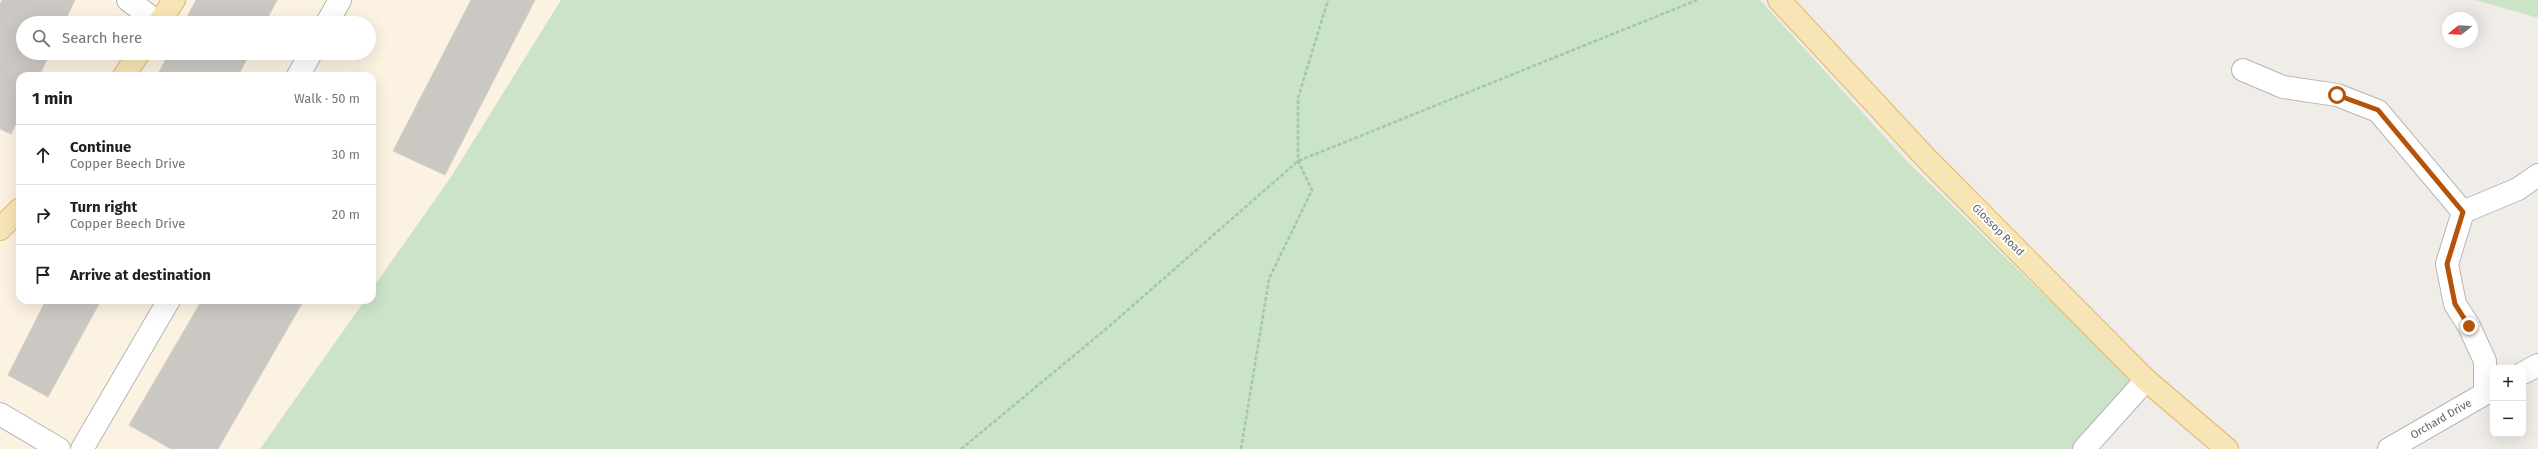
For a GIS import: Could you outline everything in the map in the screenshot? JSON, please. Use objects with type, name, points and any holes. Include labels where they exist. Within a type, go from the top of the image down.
[{"type":"main road","points":[[164,16],[174,0]]},
{"type":"main road","name":"Glossop Road","points":[[1780,0],[1926,158],[2146,380],[2227,449]]},
{"type":"main road","points":[[127,72],[134,60]]},
{"type":"main road","points":[[0,229],[16,213]]},
{"type":"street","points":[[128,0],[150,16]]},
{"type":"street","points":[[331,16],[340,0]]},
{"type":"street","points":[[300,72],[307,60]]},
{"type":"street","points":[[2242,70],[2283,87],[2337,95],[2378,110],[2463,212]]},
{"type":"street","points":[[2463,212],[2518,189],[2538,175]]},
{"type":"street","points":[[2463,212],[2447,264],[2455,304],[2469,326],[2485,360],[2489,391]]},
{"type":"street","points":[[82,449],[167,304]]},
{"type":"street","points":[[2526,371],[2538,365]]},
{"type":"street","points":[[2084,449],[2146,380]]},
{"type":"street","name":"Orchard Drive","points":[[2389,449],[2489,391]]},
{"type":"street","points":[[0,414],[60,449]]},
{"type":"path","points":[[1241,449],[1269,279],[1312,190],[1298,161],[1298,98],[1328,0]]},
{"type":"path","points":[[961,449],[1106,329],[1298,161],[1697,0]]},
{"type":"shaded area","points":[[0,0],[561,0],[451,177],[376,283],[376,72],[16,72],[16,304],[362,304],[260,449],[0,449]]},
{"type":"green space","points":[[561,0],[1760,0],[1903,157],[2133,382],[2072,449],[260,449],[362,304],[376,304],[376,283],[451,177]]},
{"type":"green space","points":[[2475,0],[2538,0],[2538,17],[2535,17]]},
{"type":"building","points":[[2,0],[75,0],[67,16],[16,16],[16,60],[47,60],[41,72],[16,72],[16,123],[11,134],[0,129],[0,4]]},
{"type":"building","points":[[196,0],[277,0],[269,16],[188,16]]},
{"type":"building","points":[[471,0],[535,0],[445,175],[393,151]]},
{"type":"building","points":[[165,60],[246,60],[240,72],[159,72]]},
{"type":"building","points":[[44,304],[99,304],[48,397],[8,375]]},
{"type":"building","points":[[200,304],[302,304],[218,449],[171,449],[129,425]]},
{"type":"route","points":[[2337,95],[2378,110],[2413,150],[2463,212],[2447,264],[2455,304],[2469,326]]}]
